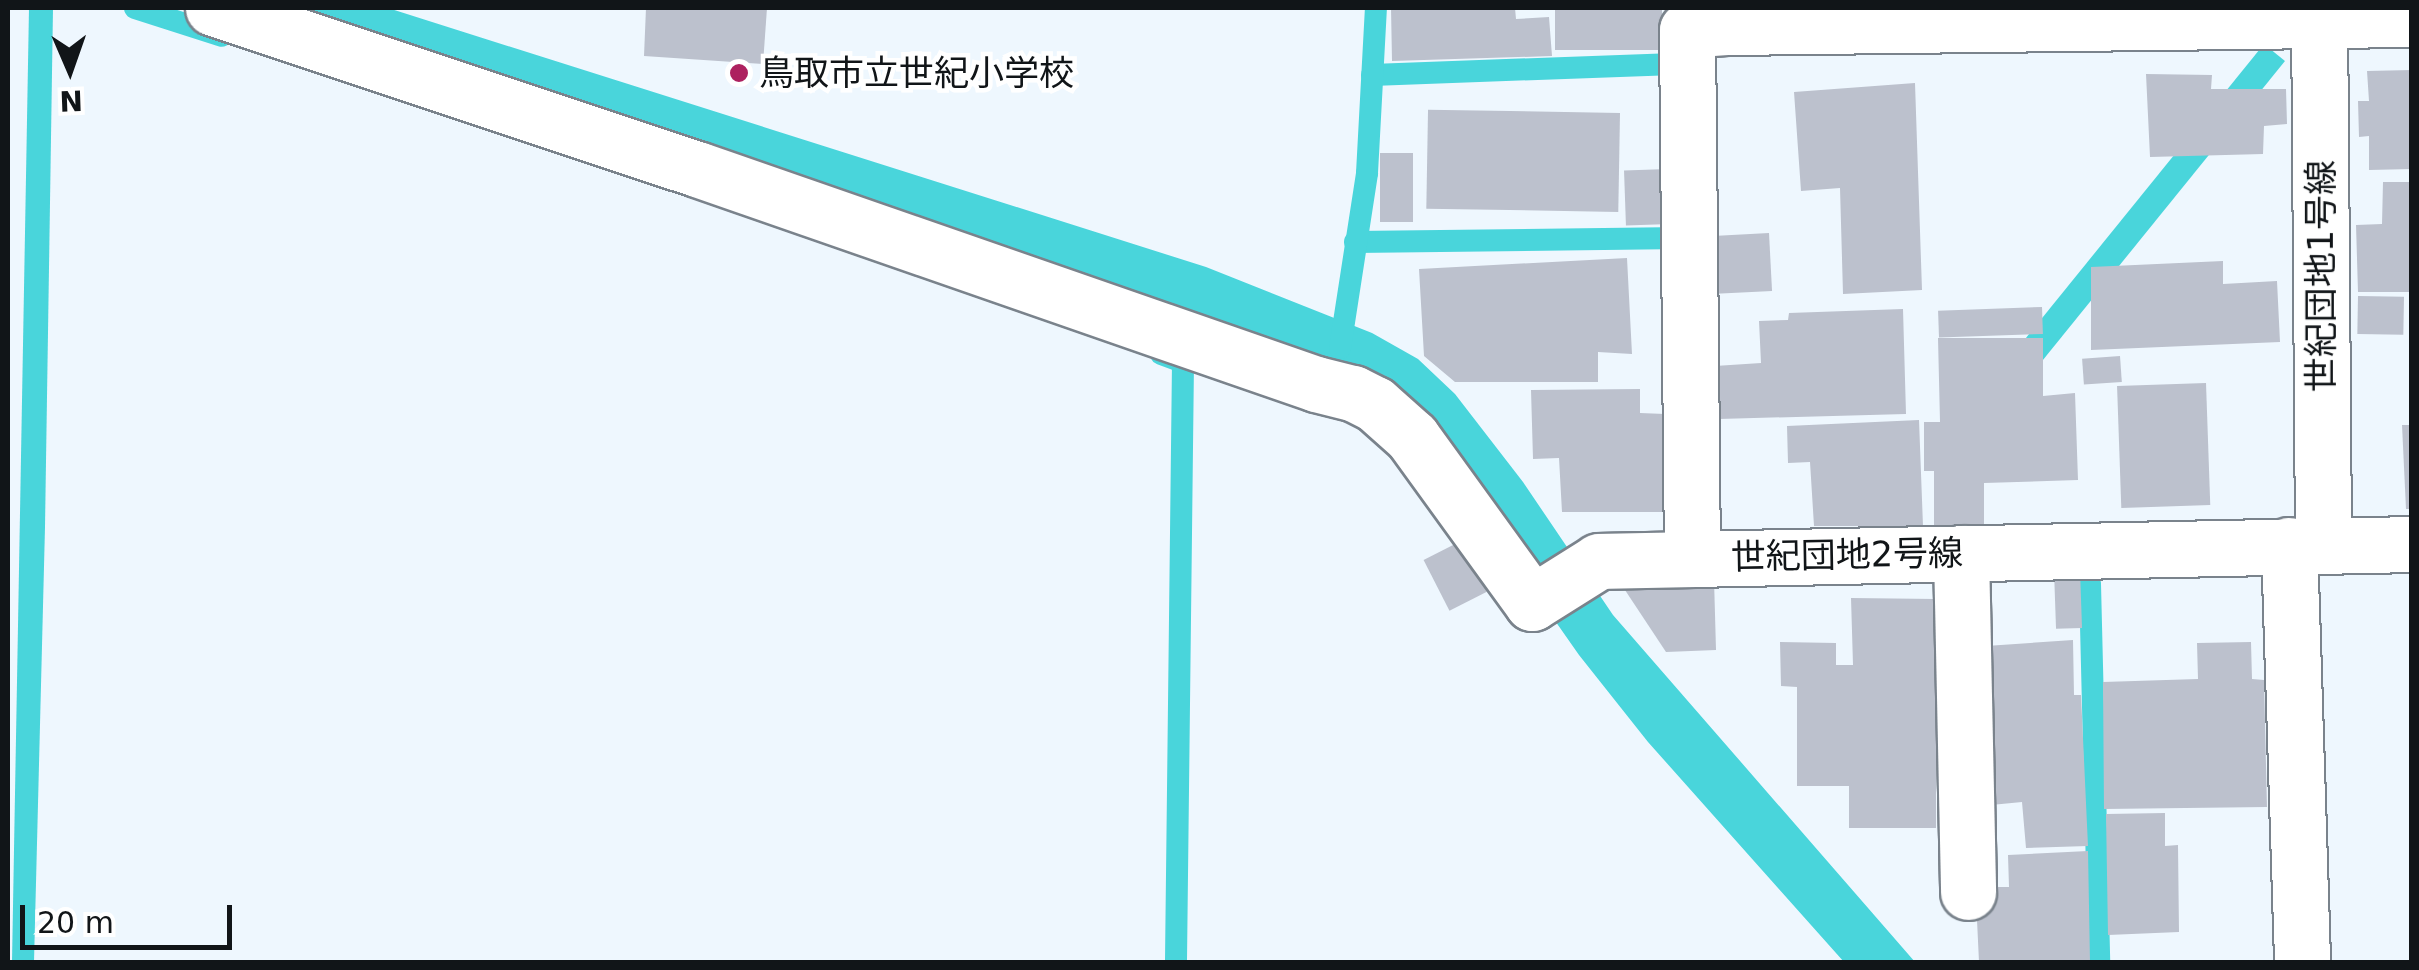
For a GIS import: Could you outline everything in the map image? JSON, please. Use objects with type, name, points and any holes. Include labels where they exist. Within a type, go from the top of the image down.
[{"type":"street","points":[[213,8],[697,169],[1316,384],[1353,392],[1375,404],[1412,437],[1532,604],[1598,561],[1692,559]]},
{"type":"street","points":[[1726,17],[2319,14],[2412,18]]},
{"type":"street","name":"世紀団地1号線","points":[[2302,962],[2306,545],[2319,14]]},
{"type":"street","name":"世紀団地2号線","points":[[1726,17],[1687,30],[1692,559],[2412,544]]},
{"type":"street","points":[[1961,553],[1968,892]]},
{"type":"water","points":[[29,8],[53,8],[45,527],[34,962],[12,962]]},
{"type":"water","points":[[271,8],[388,8],[1206,267],[1372,333],[1418,359],[1455,394],[1523,482],[1613,615],[1915,962],[1844,962],[1648,742],[1579,655],[1436,451]]},
{"type":"water","points":[[2264,44],[2285,61],[1946,480],[1925,463]]},
{"type":"building","points":[[646,8],[767,8],[763,64],[644,56]]},
{"type":"building","points":[[1391,8],[1515,8],[1516,19],[1549,17],[1552,56],[1392,61]]},
{"type":"building","points":[[1555,8],[1662,8],[1662,50],[1555,50]]},
{"type":"building","points":[[2412,70],[2412,169],[2369,170],[2369,136],[2359,137],[2358,101],[2369,101],[2367,71]]},
{"type":"building","points":[[2146,74],[2212,75],[2211,89],[2286,89],[2287,124],[2264,126],[2263,154],[2150,157]]},
{"type":"building","points":[[1915,83],[1922,290],[1843,294],[1840,188],[1801,191],[1794,92]]},
{"type":"building","points":[[1428,110],[1620,113],[1618,212],[1426,209]]},
{"type":"building","points":[[1380,153],[1413,153],[1413,222],[1380,222]]},
{"type":"building","points":[[1668,169],[1670,224],[1626,226],[1624,171]]},
{"type":"building","points":[[2383,182],[2412,182],[2412,292],[2358,292],[2356,225],[2382,224]]},
{"type":"building","points":[[1769,233],[1772,291],[1716,294],[1713,236]]},
{"type":"building","points":[[1627,258],[1632,354],[1598,352],[1598,382],[1455,382],[1424,356],[1419,269]]},
{"type":"building","points":[[2223,261],[2223,284],[2277,281],[2280,342],[2091,350],[2091,267]]},
{"type":"building","points":[[2358,296],[2404,297],[2403,335],[2357,334]]},
{"type":"building","points":[[2042,307],[2043,334],[1939,338],[1938,311]]},
{"type":"building","points":[[1903,309],[1906,414],[1719,419],[1715,366],[1761,363],[1759,321],[1788,320],[1789,313]]},
{"type":"building","points":[[1938,338],[2043,338],[2043,396],[2075,393],[2078,480],[1984,483],[1984,525],[1934,527],[1934,471],[1924,471],[1924,422],[1940,422]]},
{"type":"building","points":[[2120,356],[2122,382],[2084,385],[2082,359]]},
{"type":"building","points":[[2206,383],[2210,505],[2121,508],[2117,386]]},
{"type":"building","points":[[1640,389],[1640,413],[1665,414],[1665,512],[1562,512],[1559,458],[1533,459],[1531,390]]},
{"type":"building","points":[[1919,420],[1923,526],[1814,526],[1810,462],[1788,463],[1787,426]]},
{"type":"building","points":[[2402,425],[2412,425],[2412,509],[2406,509]]},
{"type":"building","points":[[1461,541],[1487,592],[1449,611],[1424,560]]},
{"type":"building","points":[[2080,570],[2082,628],[2056,629],[2054,571]]},
{"type":"building","points":[[1714,579],[1716,650],[1666,652],[1619,581]]},
{"type":"building","points":[[1851,598],[1936,599],[1936,828],[1849,828],[1849,786],[1797,786],[1797,687],[1781,686],[1780,642],[1836,643],[1836,665],[1853,665]]},
{"type":"building","points":[[2073,640],[2074,695],[2081,695],[2088,846],[2026,848],[2022,802],[1991,805],[1986,646]]},
{"type":"building","points":[[2251,642],[2252,679],[2264,680],[2267,807],[2104,809],[2103,682],[2198,679],[2197,643]]},
{"type":"building","points":[[2165,813],[2165,846],[2178,845],[2179,932],[2108,935],[2106,814]]},
{"type":"building","points":[[2088,851],[2090,962],[1979,962],[1976,899],[1981,887],[2009,887],[2008,855]]},
{"type":"waterway","points":[[135,8],[222,36]]},
{"type":"waterway","points":[[1340,348],[1367,173],[1376,8]]},
{"type":"waterway","points":[[1372,75],[1668,64]]},
{"type":"waterway","points":[[1355,242],[1663,238]]},
{"type":"waterway","points":[[1161,354],[1183,362],[1176,962]]},
{"type":"waterway","points":[[2090,584],[2099,962]]},
{"type":"place","name":"鳥取市立世紀小学校","points":[[739,73]]}]
